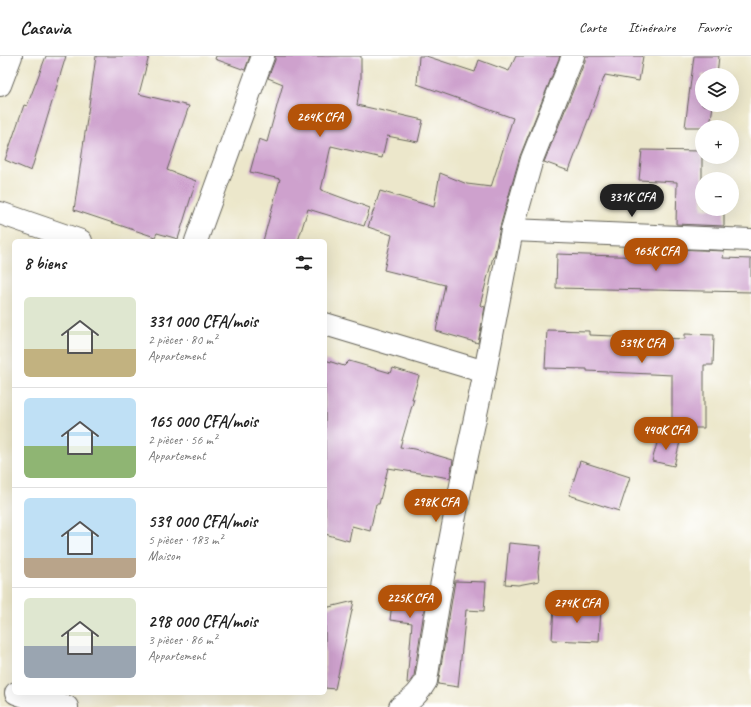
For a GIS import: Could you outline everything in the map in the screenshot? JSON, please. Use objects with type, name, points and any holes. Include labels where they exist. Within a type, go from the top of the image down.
[{"type":"street","points":[[0,85],[11,56]]},
{"type":"street","points":[[197,239],[263,56]]},
{"type":"street","points":[[400,707],[411,700],[419,692],[426,681],[442,585],[512,230],[532,159],[573,56]]},
{"type":"street","points":[[0,213],[75,239]]},
{"type":"street","points":[[512,230],[751,240]]},
{"type":"street","points":[[327,325],[485,372]]},
{"type":"street","points":[[0,687],[12,692]]},
{"type":"street","points":[[22,696],[67,707]]},
{"type":"building","points":[[46,56],[66,56],[31,171],[5,160],[24,105],[27,106]]},
{"type":"building","points":[[96,56],[149,56],[139,94],[189,106],[167,170],[196,181],[178,239],[157,233],[155,237],[74,210]]},
{"type":"building","points":[[216,56],[250,56],[245,70],[215,59]]},
{"type":"building","points":[[275,56],[361,56],[361,78],[357,105],[423,120],[418,142],[387,136],[382,158],[331,146],[321,190],[370,208],[364,226],[308,209],[299,239],[264,239],[280,179],[250,172],[259,139],[267,142],[283,84],[268,78],[275,60]]},
{"type":"building","points":[[419,56],[426,56],[475,72],[479,60],[509,71],[516,56],[560,56],[520,156],[480,305],[485,307],[478,343],[436,331],[445,285],[384,270],[392,235],[368,227],[380,191],[434,207],[440,173],[467,184],[491,187],[513,118],[417,84]]},
{"type":"building","points":[[585,56],[643,56],[639,81],[605,75],[569,171],[544,162],[585,61]]},
{"type":"building","points":[[694,56],[719,56],[718,68],[695,68],[695,112],[712,112],[711,120],[695,120],[695,127],[685,127]]},
{"type":"building","points":[[642,150],[695,151],[695,164],[702,164],[702,172],[695,172],[695,216],[724,216],[724,226],[676,224],[677,182],[639,180]]},
{"type":"building","points":[[676,249],[724,251],[723,258],[751,259],[751,292],[556,288],[557,254],[676,258]]},
{"type":"building","points":[[547,330],[589,331],[589,335],[685,339],[685,334],[714,335],[713,365],[704,365],[704,428],[672,428],[672,375],[587,371],[587,369],[545,368]]},
{"type":"building","points":[[327,361],[344,366],[349,361],[391,373],[393,368],[419,376],[400,447],[415,449],[453,460],[450,478],[388,468],[379,504],[376,504],[370,531],[352,526],[349,541],[327,535]]},
{"type":"building","points":[[659,436],[680,442],[674,466],[652,461]]},
{"type":"building","points":[[580,461],[630,477],[619,511],[569,495]]},
{"type":"building","points":[[509,543],[541,546],[538,571],[539,581],[518,585],[505,584]]},
{"type":"building","points":[[455,581],[486,582],[484,611],[466,610],[458,687],[438,684]]},
{"type":"building","points":[[394,586],[427,592],[414,676],[409,683],[407,683],[412,623],[390,620]]},
{"type":"building","points":[[354,601],[335,689],[327,688],[327,608]]},
{"type":"building","points":[[554,607],[601,608],[599,642],[552,640]]}]
